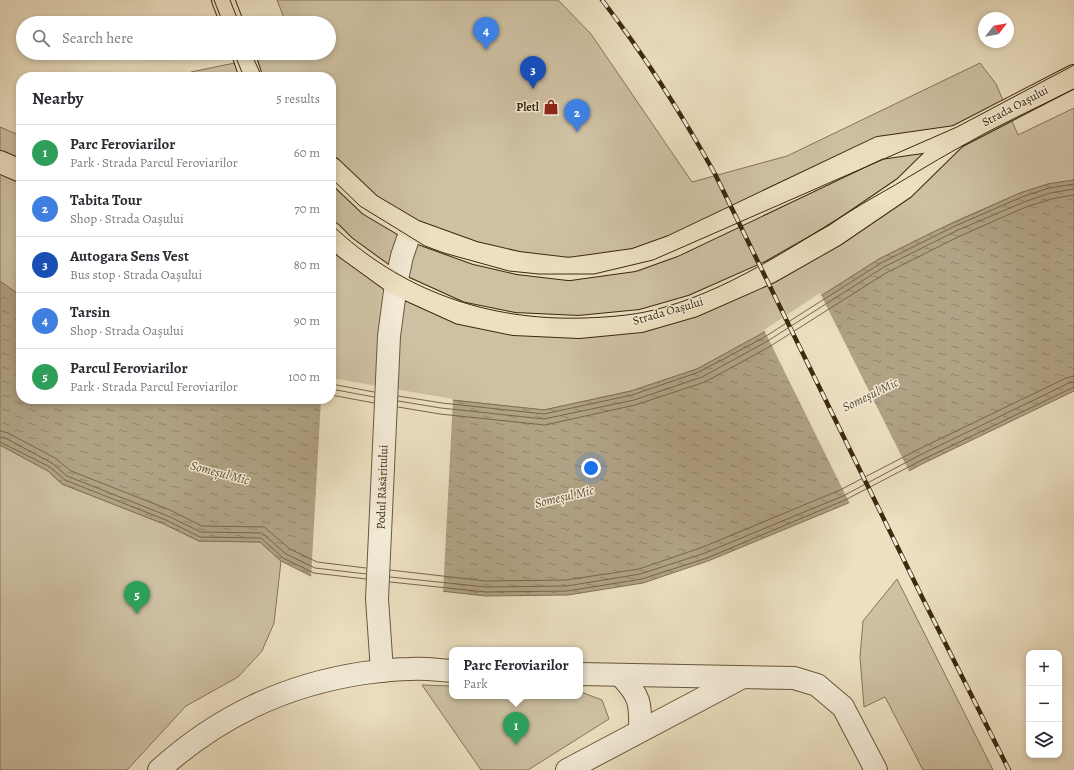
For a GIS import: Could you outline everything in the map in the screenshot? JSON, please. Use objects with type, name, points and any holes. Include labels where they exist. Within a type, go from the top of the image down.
[{"type":"main road","points":[[223,0],[229,16]]},
{"type":"main road","points":[[245,60],[249,72]]},
{"type":"main road","name":"Strada Oașului","points":[[336,239],[345,247],[396,284],[460,313],[514,324],[579,327],[641,321],[693,306],[735,289],[770,272],[836,235],[904,188],[956,137],[1074,76]]},
{"type":"main road","name":"Strada Oașului","points":[[336,173],[370,205],[410,230],[475,253],[518,263],[569,269],[634,260],[673,246],[879,148],[956,137]]},
{"type":"main road","points":[[0,162],[16,169]]},
{"type":"street","name":"Podul Răsăritului","points":[[382,671],[378,599],[389,336],[396,284],[402,256],[410,230]]},
{"type":"street","points":[[159,770],[217,726],[242,710],[265,699],[332,678],[409,668],[449,671]]},
{"type":"street","points":[[583,674],[794,678],[817,685],[843,707],[876,770]]},
{"type":"street","points":[[620,675],[634,690],[641,709],[640,731]]},
{"type":"street","points":[[567,770],[742,677]]},
{"type":"shaded area","points":[[277,0],[558,0],[591,34],[692,182],[787,156],[980,63],[996,84],[1018,135],[1074,108],[1074,180],[1048,184],[1020,193],[954,222],[879,259],[761,334],[697,369],[631,391],[544,410],[442,399],[336,381],[336,72],[191,72],[249,60],[336,60],[336,16],[283,16]]},
{"type":"shaded area","points":[[0,127],[16,134],[16,293],[0,282]]},
{"type":"shaded area","points":[[0,445],[48,471],[62,484],[164,524],[199,541],[260,542],[281,561],[274,623],[262,651],[238,677],[186,706],[127,770],[0,770]]},
{"type":"shaded area","points":[[897,579],[993,770],[923,770],[885,697],[864,707],[860,657],[863,621]]},
{"type":"shaded area","points":[[422,685],[449,686],[449,699],[583,699],[583,693],[602,700],[609,719],[528,770],[481,770]]},
{"type":"water","name":"Someșul Mic","points":[[1074,180],[1074,391],[924,463],[846,504],[708,561],[643,583],[568,595],[486,596],[313,577],[281,561],[260,542],[199,541],[164,524],[62,484],[48,471],[0,445],[0,281],[16,292],[16,404],[336,404],[336,399],[442,399],[544,410],[631,391],[697,369],[761,334],[879,259],[933,232],[1020,193],[1048,184]]},
{"type":"pier","points":[[820,293],[910,473],[850,504],[764,330]]},
{"type":"pier","points":[[336,379],[453,399],[443,594],[311,578],[321,404],[336,404]]},
{"type":"tram line","points":[[214,0],[220,16]]},
{"type":"tram line","points":[[230,0],[236,16]]},
{"type":"tram line","points":[[237,60],[242,72]]},
{"type":"tram line","points":[[254,60],[260,72]]},
{"type":"tram line","points":[[336,183],[360,206],[425,246],[444,253],[509,271],[539,274],[594,274],[653,260],[957,127],[1074,65]]},
{"type":"tram line","points":[[336,228],[358,247],[387,267],[416,284],[448,297],[480,307],[514,314],[548,318],[605,317],[645,312],[693,298],[747,273],[949,153],[1002,124],[1074,89]]},
{"type":"railway","points":[[602,0],[662,84],[715,174],[923,599],[1009,770]]},
{"type":"place","name":"Tarsin","points":[[486,50]]},
{"type":"place","name":"Autogara Sens Vest","points":[[533,89]]},
{"type":"place","name":"Pletl","points":[[551,107]]},
{"type":"place","name":"Tabita Tour","points":[[577,132]]},
{"type":"place","name":"Parcul Feroviarilor","points":[[137,614]]},
{"type":"place","name":"Parc Feroviarilor","points":[[516,745]]}]
